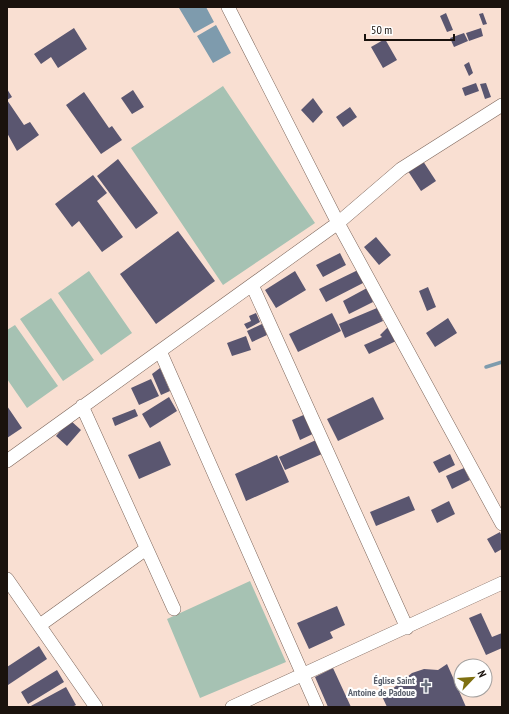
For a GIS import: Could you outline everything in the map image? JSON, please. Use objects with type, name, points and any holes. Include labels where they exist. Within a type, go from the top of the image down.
[{"type":"street","points":[[228,7],[338,223],[502,524]]},
{"type":"street","points":[[7,461],[338,223],[401,169],[502,105]]},
{"type":"street","points":[[252,285],[407,628]]},
{"type":"street","points":[[160,351],[318,707]]},
{"type":"street","points":[[82,406],[174,609]]},
{"type":"street","points":[[40,625],[146,549]]},
{"type":"street","points":[[7,579],[96,707]]},
{"type":"street","points":[[232,707],[407,628],[502,583]]},
{"type":"green space","points":[[223,86],[315,223],[223,285],[131,148]]},
{"type":"green space","points":[[89,271],[132,333],[101,355],[58,293]]},
{"type":"green space","points":[[51,298],[94,360],[63,381],[20,319]]},
{"type":"green space","points":[[15,325],[58,386],[27,408],[7,379],[7,330]]},
{"type":"green space","points":[[250,581],[286,662],[200,698],[167,619]]},
{"type":"water","points":[[206,7],[214,22],[194,33],[179,8]]},
{"type":"water","points":[[216,25],[231,53],[213,63],[197,36]]},
{"type":"building","points":[[446,13],[453,30],[447,32],[440,16]]},
{"type":"building","points":[[483,13],[487,24],[483,25],[479,14]]},
{"type":"building","points":[[74,28],[87,49],[58,68],[51,57],[41,64],[34,54]]},
{"type":"building","points":[[481,28],[483,36],[469,41],[466,33]]},
{"type":"building","points":[[464,33],[468,41],[454,47],[450,38]]},
{"type":"building","points":[[385,39],[397,60],[383,68],[371,47]]},
{"type":"building","points":[[469,62],[473,73],[469,76],[464,65]]},
{"type":"building","points":[[476,83],[479,91],[465,96],[462,88]]},
{"type":"building","points":[[486,83],[491,97],[485,99],[480,84]]},
{"type":"building","points":[[7,89],[12,97],[7,100]]},
{"type":"building","points":[[133,90],[144,107],[132,114],[121,98]]},
{"type":"building","points":[[84,92],[109,128],[112,126],[122,140],[101,154],[66,105]]},
{"type":"building","points":[[313,98],[323,112],[313,123],[301,110]]},
{"type":"building","points":[[7,100],[24,125],[30,122],[39,135],[17,151],[7,133]]},
{"type":"building","points":[[350,107],[357,117],[343,127],[336,117]]},
{"type":"building","points":[[421,158],[436,181],[421,191],[406,168]]},
{"type":"building","points":[[118,159],[158,213],[136,229],[97,176]]},
{"type":"building","points":[[93,175],[107,193],[97,201],[123,237],[102,252],[79,221],[72,227],[55,204]]},
{"type":"building","points":[[178,231],[215,281],[156,324],[120,274]]},
{"type":"building","points":[[376,237],[391,255],[379,265],[364,247]]},
{"type":"building","points":[[340,253],[346,265],[323,277],[316,265]]},
{"type":"building","points":[[358,270],[365,282],[326,302],[319,289]]},
{"type":"building","points":[[295,271],[306,290],[276,308],[265,290]]},
{"type":"building","points":[[428,287],[436,307],[427,311],[419,291]]},
{"type":"building","points":[[367,288],[373,302],[349,314],[343,301]]},
{"type":"building","points":[[377,308],[383,321],[345,338],[339,324]]},
{"type":"building","points":[[256,313],[260,322],[247,329],[244,324],[251,321],[249,316]]},
{"type":"building","points":[[332,313],[341,331],[298,352],[289,334]]},
{"type":"building","points":[[448,318],[457,333],[435,347],[426,333]]},
{"type":"building","points":[[262,324],[267,335],[252,342],[247,331]]},
{"type":"building","points":[[389,326],[396,341],[369,354],[364,345],[382,337],[380,335]]},
{"type":"building","points":[[246,336],[251,350],[232,356],[227,343]]},
{"type":"building","points":[[160,368],[170,391],[161,395],[152,374]]},
{"type":"building","points":[[151,379],[159,396],[139,405],[131,388]]},
{"type":"building","points":[[169,397],[177,411],[150,428],[142,414]]},
{"type":"building","points":[[373,397],[384,419],[338,441],[327,419]]},
{"type":"building","points":[[7,406],[22,428],[7,438]]},
{"type":"building","points":[[135,409],[138,416],[115,426],[112,418]]},
{"type":"building","points":[[308,413],[317,432],[300,440],[292,420]]},
{"type":"building","points":[[70,420],[81,430],[67,446],[56,436]]},
{"type":"building","points":[[316,440],[322,454],[285,470],[279,457]]},
{"type":"building","points":[[160,441],[171,465],[139,479],[128,455]]},
{"type":"building","points":[[450,454],[455,465],[439,473],[433,462]]},
{"type":"building","points":[[277,455],[289,482],[246,501],[235,474]]},
{"type":"building","points":[[464,468],[470,480],[452,489],[446,476]]},
{"type":"building","points":[[409,496],[415,510],[376,526],[370,512]]},
{"type":"building","points":[[449,501],[455,514],[437,523],[431,510]]},
{"type":"building","points":[[500,532],[502,537],[502,549],[495,553],[487,539]]},
{"type":"building","points":[[337,606],[345,625],[330,632],[333,638],[309,649],[297,623]]},
{"type":"building","points":[[481,613],[492,637],[502,633],[502,648],[486,655],[469,618]]},
{"type":"building","points":[[39,646],[47,659],[8,685],[7,667]]},
{"type":"building","name":"Église Saint Antoine de Padoue","points":[[447,664],[453,678],[453,698],[462,698],[466,707],[387,707],[380,692],[391,690],[412,673],[424,669],[438,670]]},
{"type":"building","points":[[333,668],[351,707],[328,707],[315,677]]},
{"type":"building","points":[[57,670],[64,682],[28,704],[21,692]]},
{"type":"building","points":[[66,687],[76,705],[72,707],[29,707]]},
{"type":"waterway","points":[[486,367],[502,362]]},
{"type":"place","name":"Église Saint Antoine de Padoue","points":[[426,686]]}]
